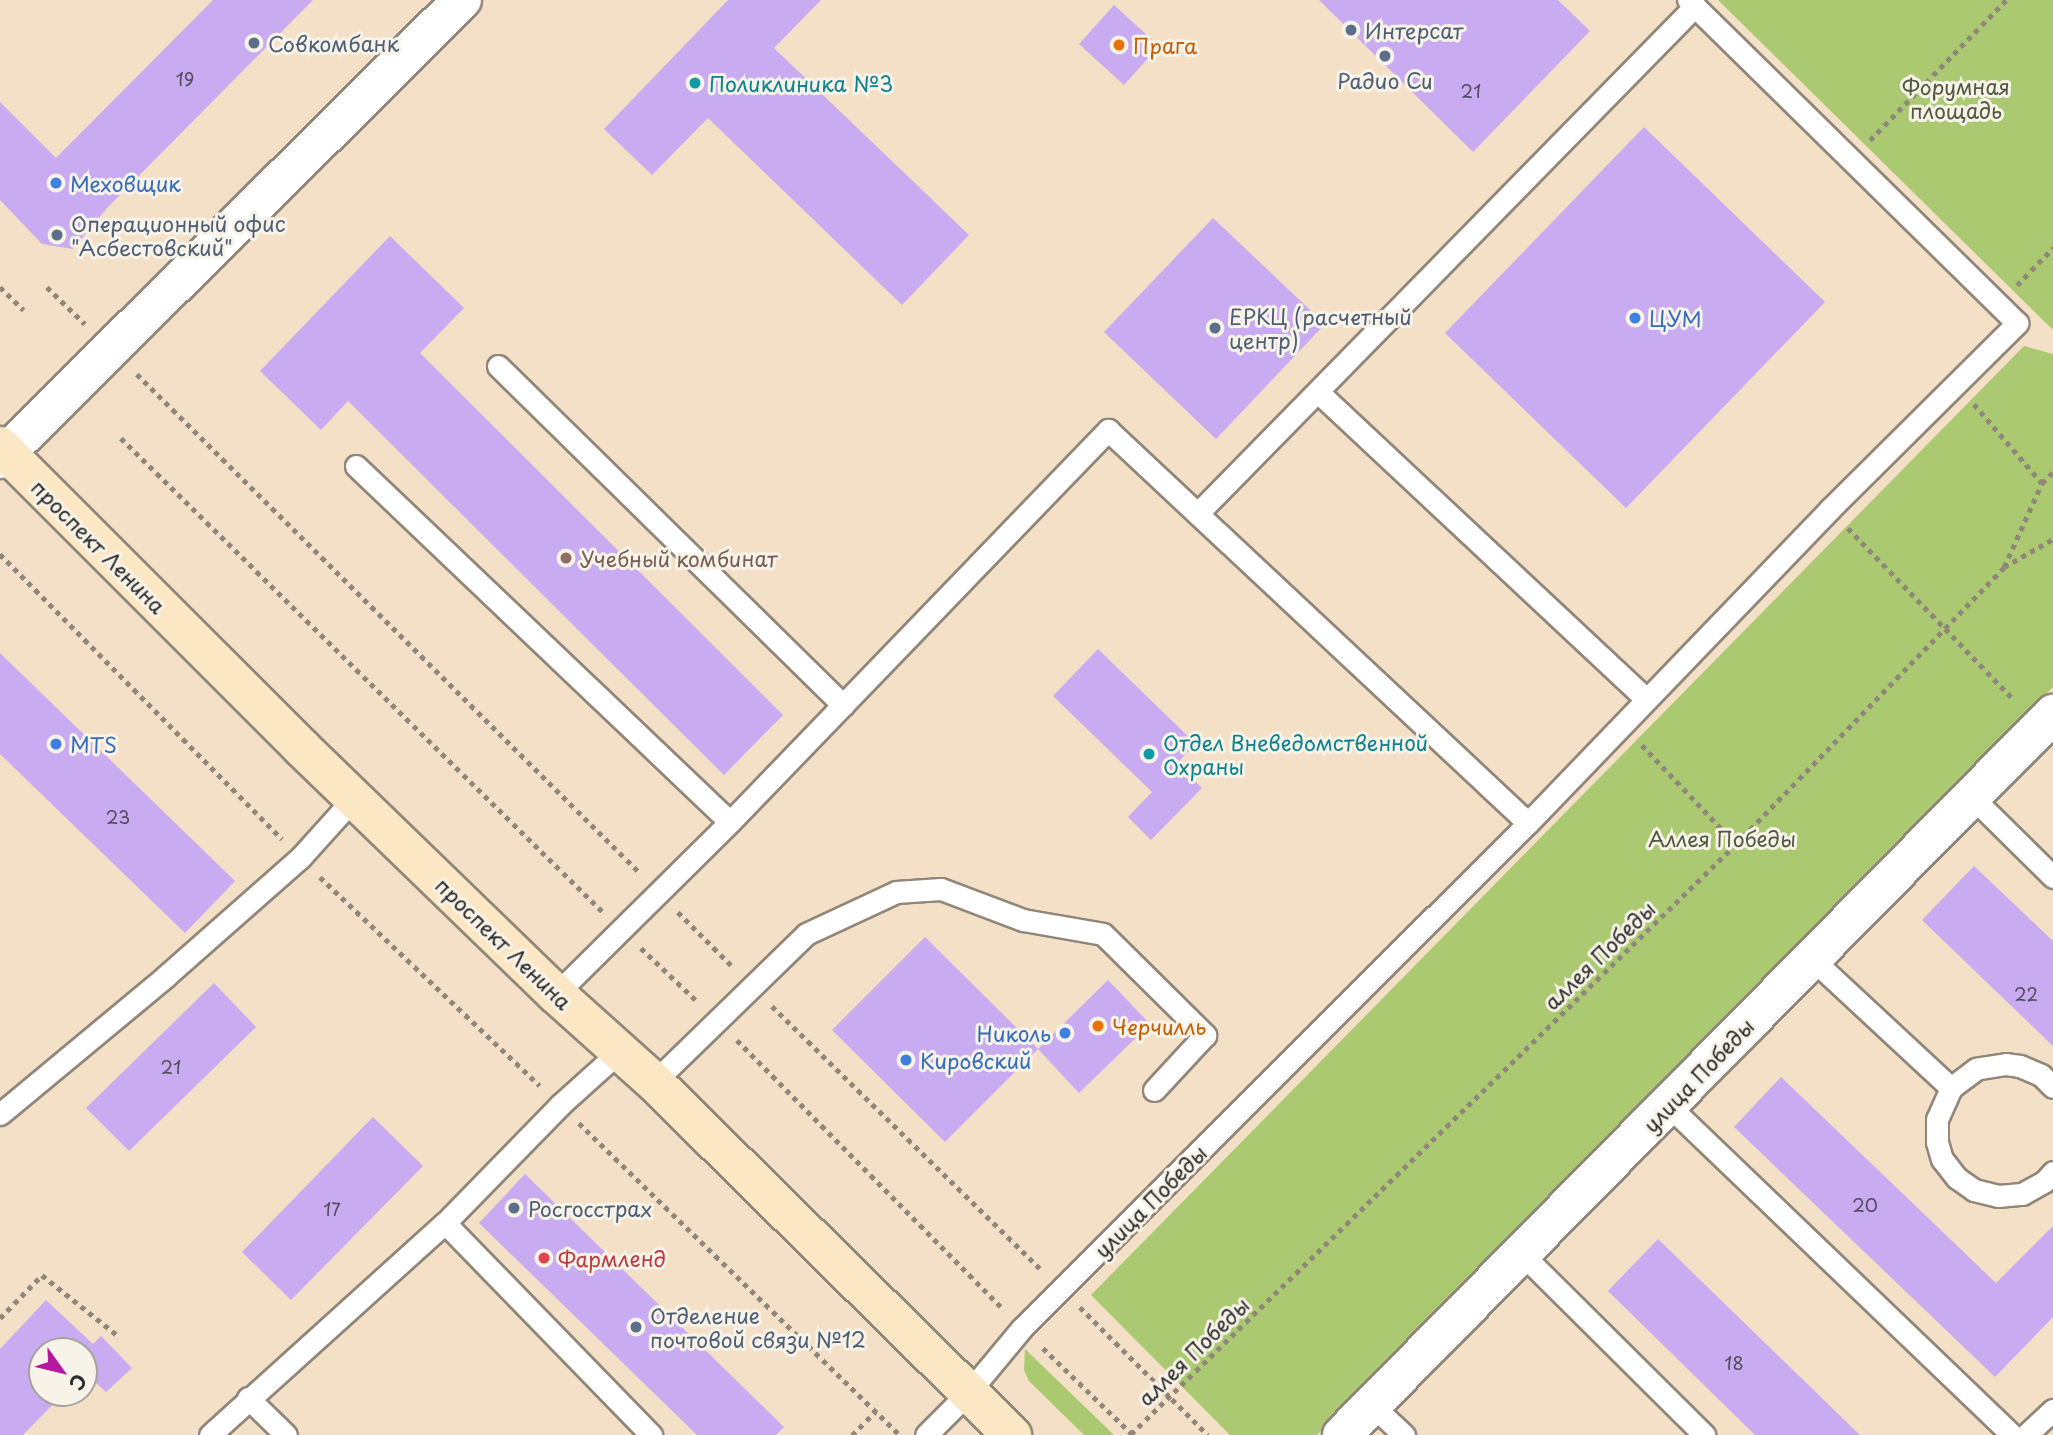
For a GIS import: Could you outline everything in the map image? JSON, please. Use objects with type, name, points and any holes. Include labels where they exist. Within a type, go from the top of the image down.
[{"type":"street","points":[[2,453],[462,0]]},
{"type":"street","name":"проспект Ленина","points":[[2,453],[556,994],[654,1083],[1012,1435]]},
{"type":"street","name":"улица Победы","points":[[1342,1435],[1669,1106],[1810,957],[2046,720]]},
{"type":"lane","points":[[1198,513],[1692,3],[1998,305]]},
{"type":"lane","name":"улица Победы","points":[[926,1435],[968,1393],[1022,1328],[1528,823],[1830,509],[2017,323],[1998,305]]},
{"type":"lane","points":[[498,366],[843,705]]},
{"type":"lane","points":[[1318,392],[1646,699]]},
{"type":"lane","points":[[556,994],[730,822],[1108,430],[1528,823]]},
{"type":"lane","points":[[356,466],[730,822]]},
{"type":"lane","points":[[1972,797],[2053,877]]},
{"type":"lane","points":[[0,1114],[166,976],[300,858],[354,798]]},
{"type":"lane","points":[[654,1083],[806,934],[896,892],[941,889],[1023,920],[1103,934],[1205,1035],[1154,1090]]},
{"type":"lane","points":[[1810,957],[1951,1088]]},
{"type":"lane","points":[[210,1435],[445,1223],[560,1105],[620,1051]]},
{"type":"lane","points":[[2053,1087],[2041,1075],[2006,1063],[1976,1069],[1951,1088],[1937,1119],[1937,1142],[1942,1160],[1956,1178],[1974,1191],[1998,1196],[2022,1194],[2045,1181],[2053,1172]]},
{"type":"lane","points":[[1669,1106],[2012,1435]]},
{"type":"lane","points":[[445,1223],[651,1435]]},
{"type":"lane","points":[[1522,1254],[1704,1435]]},
{"type":"lane","points":[[248,1398],[286,1435]]},
{"type":"lane","points":[[1372,1405],[1404,1435]]},
{"type":"lane","points":[[2026,1435],[2053,1410]]},
{"type":"path","points":[[1850,160],[2006,0]]},
{"type":"path","points":[[1998,305],[2053,248]]},
{"type":"path","points":[[0,287],[24,310]]},
{"type":"path","points":[[1957,385],[2042,483]]},
{"type":"path","points":[[161,398],[751,986],[1208,1435]]},
{"type":"path","name":"аллея Победы","points":[[1131,1434],[1736,844],[2004,567],[2042,483],[2053,472]]},
{"type":"path","points":[[1830,509],[1943,628],[2046,720]]},
{"type":"path","points":[[2004,567],[2053,539]]},
{"type":"path","points":[[0,554],[300,858],[560,1105],[900,1435]]},
{"type":"path","points":[[1623,724],[1736,844]]},
{"type":"path","points":[[0,1318],[42,1275],[116,1335]]},
{"type":"path","points":[[852,1435],[875,1412]]},
{"type":"green space","name":"Форумная площадь","points":[[1718,0],[2053,0],[2053,330]]},
{"type":"green space","name":"Аллея Победы","points":[[2024,346],[2053,354],[2053,687],[1317,1435],[1230,1435],[1091,1295]]},
{"type":"green space","points":[[1025,1349],[1114,1435],[1084,1435],[1029,1381],[1024,1370]]},
{"type":"building","points":[[213,0],[313,0],[107,208],[73,249],[42,244],[0,200],[0,102],[56,158]]},
{"type":"building","points":[[728,0],[821,0],[774,48],[969,235],[902,305],[708,118],[652,175],[604,129]]},
{"type":"building","points":[[1319,0],[1558,0],[1590,31],[1473,152]]},
{"type":"building","name":"Прага","points":[[1114,5],[1159,46],[1124,85],[1079,44]]},
{"type":"building","name":"ЦУМ","points":[[1644,127],[1825,302],[1626,508],[1445,333]]},
{"type":"building","name":"ЕРКЦ (расчетный центр)","points":[[1213,218],[1325,324],[1216,439],[1104,332]]},
{"type":"building","name":"Учебный комбинат","points":[[390,236],[464,308],[420,353],[783,715],[724,775],[348,401],[321,430],[260,371]]},
{"type":"building","name":"Отдел Вневедомственной Охраны","points":[[1098,649],[1196,744],[1177,763],[1202,788],[1151,840],[1128,817],[1152,792],[1053,696]]},
{"type":"building","points":[[0,653],[235,881],[185,933],[0,754]]},
{"type":"building","points":[[1974,866],[2053,941],[2053,1046],[1922,920]]},
{"type":"building","points":[[925,937],[1038,1049],[945,1142],[832,1030]]},
{"type":"building","points":[[1108,980],[1150,1024],[1079,1093],[1038,1049]]},
{"type":"building","points":[[214,983],[256,1027],[129,1151],[86,1108]]},
{"type":"building","points":[[1781,1077],[1996,1283],[2053,1226],[2053,1317],[1995,1377],[1734,1127]]},
{"type":"building","points":[[373,1117],[423,1166],[291,1300],[242,1252]]},
{"type":"building","points":[[525,1174],[784,1427],[776,1435],[697,1435],[479,1223]]},
{"type":"building","points":[[1658,1239],[1860,1435],[1755,1435],[1608,1291]]},
{"type":"building","points":[[46,1300],[86,1337],[28,1337],[28,1407],[50,1407],[23,1435],[0,1435],[0,1349]]},
{"type":"building","points":[[101,1336],[132,1368],[106,1392],[98,1385],[98,1339]]},
{"type":"place","name":"Интерсат","points":[[1351,30]]},
{"type":"place","name":"Совкомбанк","points":[[254,43]]},
{"type":"place","name":"Прага","points":[[1119,45]]},
{"type":"place","name":"Радио Си","points":[[1385,56]]},
{"type":"place","name":"Поликлиника №3","points":[[695,83]]},
{"type":"place","name":"Меховщик","points":[[56,183]]},
{"type":"place","name":"Операционный офис \"Асбестовский\"","points":[[57,235]]},
{"type":"place","name":"ЦУМ","points":[[1635,318]]},
{"type":"place","name":"ЕРКЦ (расчетный центр)","points":[[1215,328]]},
{"type":"place","name":"Учебный комбинат","points":[[566,558]]},
{"type":"place","name":"MTS","points":[[56,744]]},
{"type":"place","name":"Отдел Вневедомственной Охраны","points":[[1149,754]]},
{"type":"place","name":"Черчилль","points":[[1098,1026]]},
{"type":"place","name":"Николь","points":[[1065,1033]]},
{"type":"place","name":"Кировский","points":[[906,1060]]},
{"type":"place","name":"Росгосстрах","points":[[514,1208]]},
{"type":"place","name":"Фармленд","points":[[544,1258]]},
{"type":"place","name":"Отделение почтовой связи №12","points":[[636,1327]]}]
